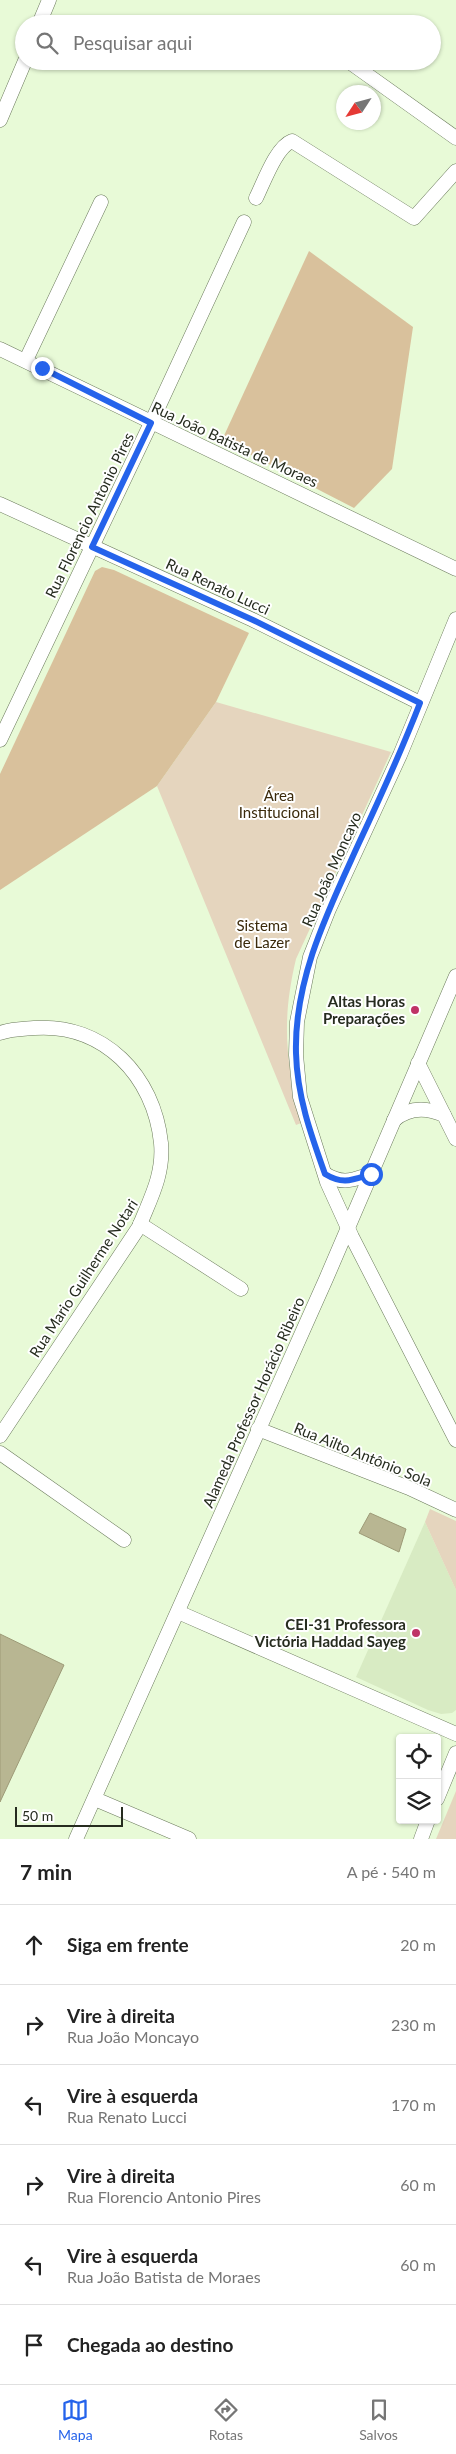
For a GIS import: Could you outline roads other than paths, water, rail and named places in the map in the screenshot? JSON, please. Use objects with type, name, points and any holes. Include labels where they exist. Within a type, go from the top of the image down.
[{"type":"street","points":[[43,15],[49,0]]},
{"type":"street","points":[[0,120],[21,70]]},
{"type":"street","points":[[361,70],[456,138]]},
{"type":"street","points":[[256,198],[278,154],[286,143],[292,141],[414,218],[456,171]]},
{"type":"street","points":[[26,360],[101,202]]},
{"type":"street","name":"Rua Florencio Antonio Pires","points":[[0,740],[151,423],[244,222]]},
{"type":"street","name":"Rua João Batista de Moraes","points":[[0,348],[151,423],[456,569]]},
{"type":"street","name":"Rua Renato Lucci","points":[[0,504],[253,620],[420,703]]},
{"type":"street","name":"Rua João Moncayo","points":[[456,619],[400,755],[329,909],[310,957],[296,1022],[296,1055],[300,1097],[325,1174],[348,1227],[456,1440]]},
{"type":"street","name":"Alameda Professor Horácio Ribeiro","points":[[76,1839],[348,1227],[456,976]]},
{"type":"street","name":"Rua Mario Guilherme Notari","points":[[0,1033],[8,1030],[50,1027],[82,1034],[105,1045],[129,1066],[153,1102],[161,1144],[160,1177],[151,1202],[140,1224],[0,1436]]},
{"type":"street","points":[[418,1064],[456,1139]]},
{"type":"street","points":[[394,1120],[410,1110],[434,1111],[444,1115]]},
{"type":"street","points":[[325,1174],[336,1181],[345,1182],[371,1174]]},
{"type":"street","points":[[140,1224],[241,1289]]},
{"type":"street","name":"Rua Ailto Antônio Sola","points":[[258,1429],[409,1488],[456,1510]]},
{"type":"street","points":[[0,1454],[124,1540]]},
{"type":"street","points":[[178,1612],[456,1734]]},
{"type":"street","points":[[441,1789],[456,1753]]},
{"type":"street","points":[[95,1799],[189,1839]]},
{"type":"street","points":[[421,1839],[427,1824]]},
{"type":"place","name":"Altas Horas Preparações","points":[[415,1010]]},
{"type":"place","name":"CEI-31 Professora Victória Haddad Sayeg","points":[[416,1633]]},
{"type":"park label","name":"Área Institucional","points":[[279,804]]},
{"type":"park label","name":"Sistema de Lazer","points":[[262,934]]}]
